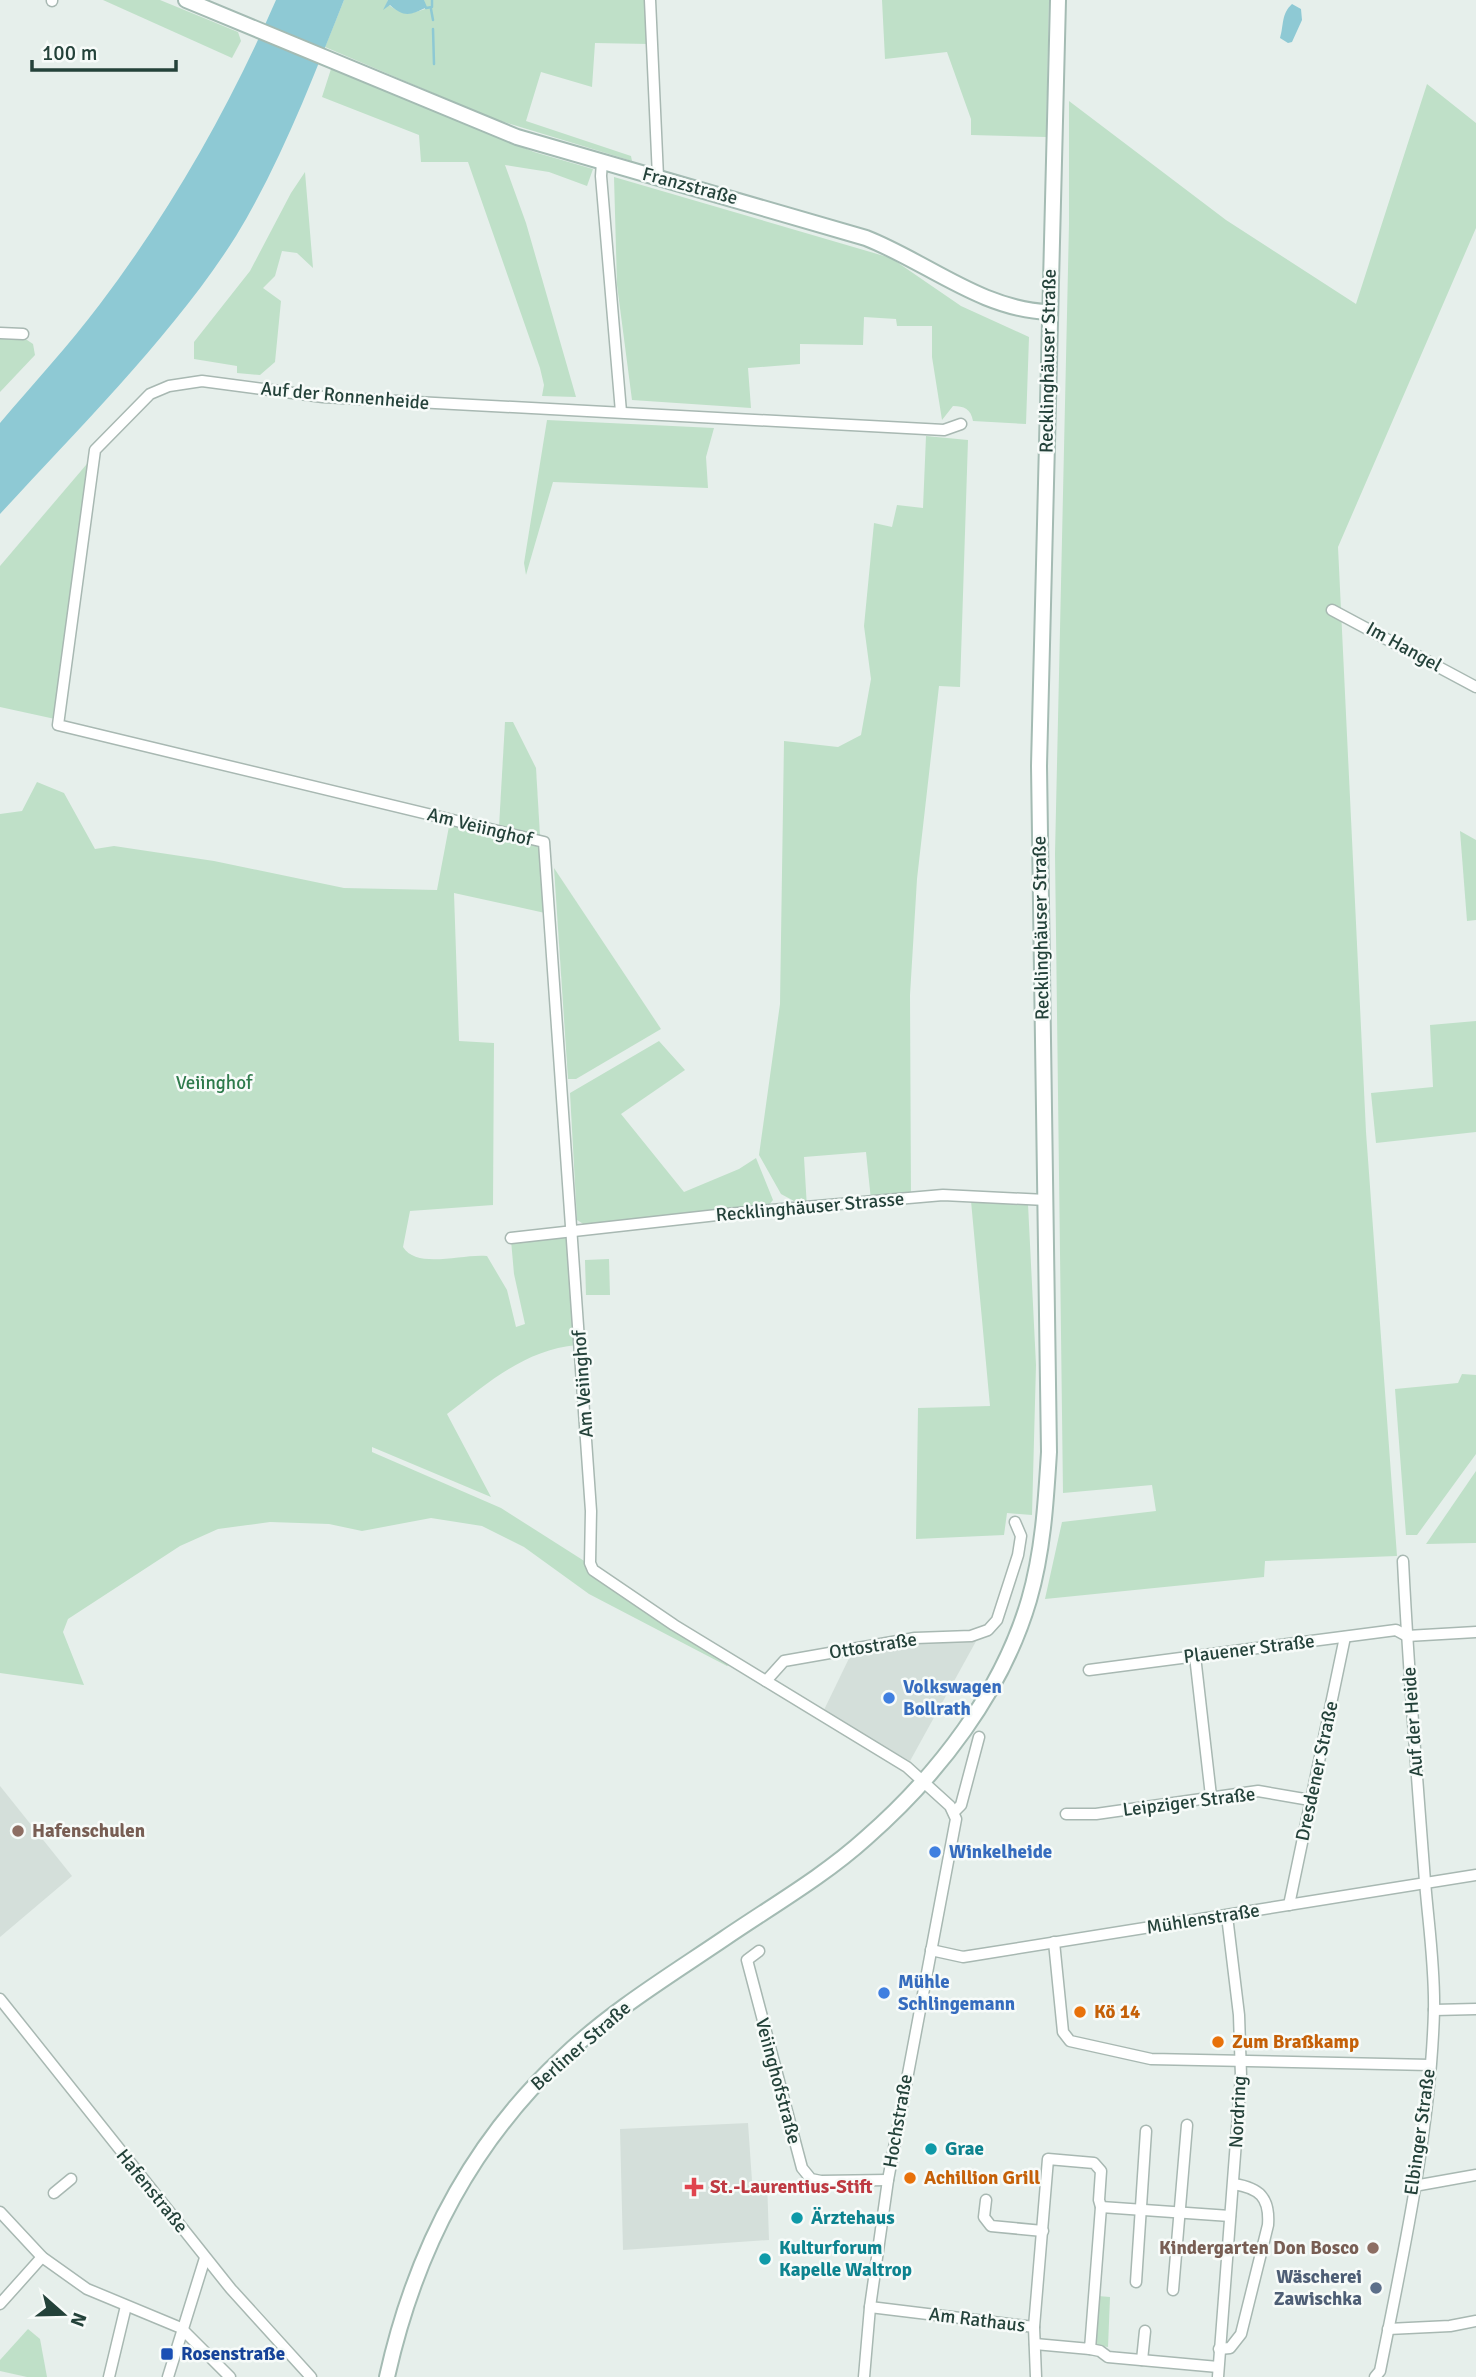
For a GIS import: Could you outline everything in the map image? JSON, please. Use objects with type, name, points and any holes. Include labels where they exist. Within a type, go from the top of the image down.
[{"type":"main road","name":"Franzstraße","points":[[186,0],[517,137],[866,238],[901,253],[966,289],[1032,312],[1049,312]]},
{"type":"main road","name":"Recklinghäuser Straße","points":[[924,1783],[957,1740],[998,1672],[1029,1601],[1044,1525],[1049,1452],[1039,766],[1058,0]]},
{"type":"main road","name":"Berliner Straße","points":[[387,2377],[408,2298],[428,2245],[460,2183],[529,2090],[562,2057],[613,2015],[865,1839],[924,1783]]},
{"type":"street","points":[[650,0],[657,177]]},
{"type":"street","points":[[603,162],[601,176],[621,412]]},
{"type":"street","points":[[0,333],[23,334]]},
{"type":"street","name":"Auf der Ronnenheide","points":[[95,450],[150,394],[186,383],[202,382],[347,399],[944,430],[961,424]]},
{"type":"street","name":"Am Veiinghof","points":[[95,450],[58,724],[544,842],[591,1511],[590,1563],[593,1570],[674,1625],[766,1681]]},
{"type":"street","name":"Im Hangel","points":[[1332,610],[1476,687]]},
{"type":"street","name":"Recklinghäuser Strasse","points":[[511,1238],[569,1233],[573,1229],[943,1195],[1046,1200]]},
{"type":"street","name":"Ottostraße","points":[[766,1681],[783,1661],[915,1638],[971,1636],[988,1630],[996,1620],[1005,1599],[1018,1555],[1021,1536],[1015,1522]]},
{"type":"street","name":"Auf der Heide","points":[[1403,1561],[1425,1884]]},
{"type":"street","name":"Plauener Straße","points":[[1089,1670],[1396,1630],[1407,1636],[1476,1632]]},
{"type":"street","name":"Dresdener Straße","points":[[1289,1905],[1345,1637]]},
{"type":"street","points":[[1195,1656],[1211,1796]]},
{"type":"street","points":[[766,1681],[907,1766],[954,1812],[956,1827],[931,1950]]},
{"type":"street","points":[[954,1812],[961,1805],[979,1737]]},
{"type":"street","name":"Leipziger Straße","points":[[1066,1814],[1096,1814],[1258,1791],[1310,1800]]},
{"type":"street","name":"Mühlenstraße","points":[[931,1950],[963,1957],[1476,1875]]},
{"type":"street","name":"Elbinger Straße","points":[[1375,2377],[1380,2371],[1414,2186],[1430,2065],[1434,2010],[1432,1943],[1425,1884]]},
{"type":"street","name":"Nordring","points":[[1035,2344],[1090,2349],[1100,2351],[1108,2357],[1218,2372],[1234,2184],[1241,2059],[1239,2015],[1227,1916]]},
{"type":"street","points":[[1054,1942],[1065,2038],[1151,2059],[1430,2065]]},
{"type":"street","name":"Hochstraße","points":[[864,2377],[870,2307],[888,2180],[931,1950]]},
{"type":"street","name":"Veiinghofstraße","points":[[759,1951],[747,1960],[802,2168],[811,2179],[821,2181],[888,2180]]},
{"type":"street","name":"Hafenstraße","points":[[0,1999],[260,2325],[311,2377]]},
{"type":"street","points":[[1434,2010],[1476,2010]]},
{"type":"street","points":[[1173,2290],[1187,2125]]},
{"type":"street","points":[[1136,2281],[1146,2131]]},
{"type":"street","points":[[1034,2328],[1048,2160],[1094,2163],[1101,2171],[1101,2207],[1090,2349]]},
{"type":"street","points":[[1414,2186],[1476,2175]]},
{"type":"street","points":[[54,2193],[71,2179]]},
{"type":"street","points":[[1219,2349],[1230,2348],[1241,2334],[1268,2225],[1269,2210],[1262,2194],[1252,2187],[1234,2184]]},
{"type":"street","points":[[986,2200],[984,2217],[991,2225],[1043,2231]]},
{"type":"street","points":[[1101,2207],[1230,2216]]},
{"type":"street","points":[[0,2212],[42,2257],[87,2289],[181,2328],[230,2377]]},
{"type":"street","points":[[0,2304],[42,2257]]},
{"type":"street","points":[[168,2377],[181,2328],[205,2258]]},
{"type":"street","points":[[109,2377],[125,2306]]},
{"type":"street","name":"Am Rathaus","points":[[870,2307],[1034,2328],[1036,2377]]},
{"type":"street","points":[[1388,2329],[1450,2326],[1476,2321]]},
{"type":"street","points":[[1142,2361],[1145,2331]]},
{"type":"shaded area","points":[[980,1634],[910,1761],[823,1712],[854,1648]]},
{"type":"shaded area","name":"Hafenschulen","points":[[0,1786],[72,1876],[0,1937]]},
{"type":"shaded area","name":"St.-Laurentius-Stift","points":[[748,2123],[752,2181],[767,2180],[769,2240],[623,2250],[620,2129]]},
{"type":"green space","points":[[103,0],[160,0],[238,32],[241,41],[232,58]]},
{"type":"green space","points":[[344,0],[388,0],[385,8],[389,5],[407,13],[425,9],[424,0],[647,0],[649,44],[595,43],[592,87],[541,72],[526,121],[631,156],[632,161],[494,119],[325,47]]},
{"type":"green space","points":[[882,0],[1049,0],[1046,137],[971,135],[971,119],[947,52],[885,59]]},
{"type":"green space","points":[[331,69],[534,152],[593,169],[587,186],[549,172],[505,165],[526,223],[576,397],[542,396],[544,385],[540,368],[468,162],[421,162],[419,135],[322,97]]},
{"type":"green space","points":[[1427,84],[1476,123],[1476,228],[1338,547],[1366,1132],[1397,1556],[1265,1561],[1264,1577],[1045,1599],[1062,1522],[1156,1511],[1152,1485],[1063,1493],[1055,854],[1069,224],[1069,101],[1226,220],[1356,304]]},
{"type":"green space","points":[[305,172],[313,268],[297,253],[282,251],[275,276],[263,288],[281,301],[275,362],[260,375],[237,373],[237,366],[194,359],[194,342],[250,271]]},
{"type":"green space","points":[[614,177],[891,258],[961,306],[1029,337],[1026,424],[973,421],[969,411],[957,406],[953,406],[942,420],[932,357],[932,326],[897,326],[896,319],[864,317],[863,345],[800,344],[800,364],[748,368],[751,408],[632,400],[617,285]]},
{"type":"green space","points":[[0,337],[24,338],[33,344],[35,355],[0,392]]},
{"type":"green space","points":[[547,420],[714,428],[706,457],[708,488],[553,482],[526,575],[524,563]]},
{"type":"green space","points":[[926,436],[968,440],[960,687],[939,686],[917,879],[910,995],[911,1195],[871,1200],[866,1152],[804,1157],[807,1208],[781,1194],[759,1155],[780,1004],[784,741],[838,747],[861,735],[871,679],[864,626],[874,523],[892,527],[897,505],[923,508]]},
{"type":"green space","points":[[92,458],[55,719],[0,707],[0,566]]},
{"type":"green space","points":[[505,722],[513,722],[536,768],[540,836],[499,827]]},
{"type":"green space","name":"Veiinghof","points":[[37,782],[64,793],[95,849],[114,846],[214,861],[344,888],[437,890],[450,821],[541,845],[545,913],[454,893],[459,1041],[494,1043],[493,1205],[410,1211],[403,1247],[419,1258],[487,1256],[507,1290],[516,1327],[525,1324],[514,1274],[511,1240],[570,1235],[577,1345],[558,1348],[523,1361],[492,1380],[447,1414],[491,1497],[372,1447],[372,1452],[501,1508],[589,1564],[732,1663],[727,1666],[589,1594],[524,1547],[482,1526],[431,1518],[362,1531],[329,1524],[270,1522],[218,1529],[180,1546],[68,1619],[63,1632],[84,1685],[0,1673],[0,814],[22,811]]},
{"type":"green space","points":[[1460,831],[1476,840],[1476,920],[1467,921]]},
{"type":"green space","points":[[554,868],[661,1029],[576,1079],[568,1079]]},
{"type":"green space","points":[[1476,1021],[1476,1132],[1376,1143],[1371,1093],[1433,1087],[1430,1025]]},
{"type":"green space","points":[[659,1041],[685,1070],[621,1114],[684,1192],[739,1169],[756,1158],[773,1200],[768,1206],[585,1225],[577,1220],[570,1093]]},
{"type":"green space","points":[[971,1201],[1028,1204],[1036,1365],[1032,1515],[1007,1513],[1004,1535],[916,1539],[918,1408],[990,1406]]},
{"type":"green space","points":[[609,1259],[610,1295],[586,1295],[585,1260]]},
{"type":"green space","points":[[1462,1374],[1476,1375],[1476,1454],[1417,1535],[1406,1535],[1395,1389],[1458,1383]]},
{"type":"green space","points":[[1476,1471],[1476,1543],[1426,1544]]},
{"type":"green space","points":[[1098,2296],[1110,2297],[1108,2347],[1094,2345]]},
{"type":"green space","points":[[28,2329],[40,2339],[47,2377],[27,2377],[0,2371],[0,2360]]},
{"type":"water","points":[[276,0],[344,0],[295,120],[252,208],[212,272],[155,344],[0,514],[0,423],[88,319],[151,232],[218,119]]},
{"type":"water","points":[[388,0],[424,0],[427,7],[408,14],[399,12],[390,5],[383,10]]},
{"type":"water","points":[[1292,4],[1301,9],[1302,20],[1292,42],[1288,43],[1280,38],[1284,16]]},
{"type":"waterway","points":[[426,8],[432,7],[432,0]]},
{"type":"waterway","points":[[431,9],[433,20]]},
{"type":"waterway","points":[[433,29],[434,64]]},
{"type":"place","name":"Volkswagen Bollrath","points":[[889,1698]]},
{"type":"place","name":"Hafenschulen","points":[[18,1831]]},
{"type":"place","name":"Winkelheide","points":[[935,1852]]},
{"type":"place","name":"Mühle Schlingemann","points":[[884,1993]]},
{"type":"place","name":"Kö 14","points":[[1080,2012]]},
{"type":"place","name":"Zum Braßkamp","points":[[1218,2042]]},
{"type":"place","name":"Grae","points":[[931,2149]]},
{"type":"place","name":"Achillion Grill","points":[[910,2178]]},
{"type":"place","name":"St.-Laurentius-Stift","points":[[694,2187]]},
{"type":"place","name":"Ärztehaus","points":[[797,2218]]},
{"type":"place","name":"Kindergarten Don Bosco","points":[[1373,2248]]},
{"type":"place","name":"Kulturforum Kapelle Waltrop","points":[[765,2259]]},
{"type":"place","name":"Wäscherei Zawischka","points":[[1376,2288]]},
{"type":"place","name":"Rosenstraße","points":[[167,2354]]}]
